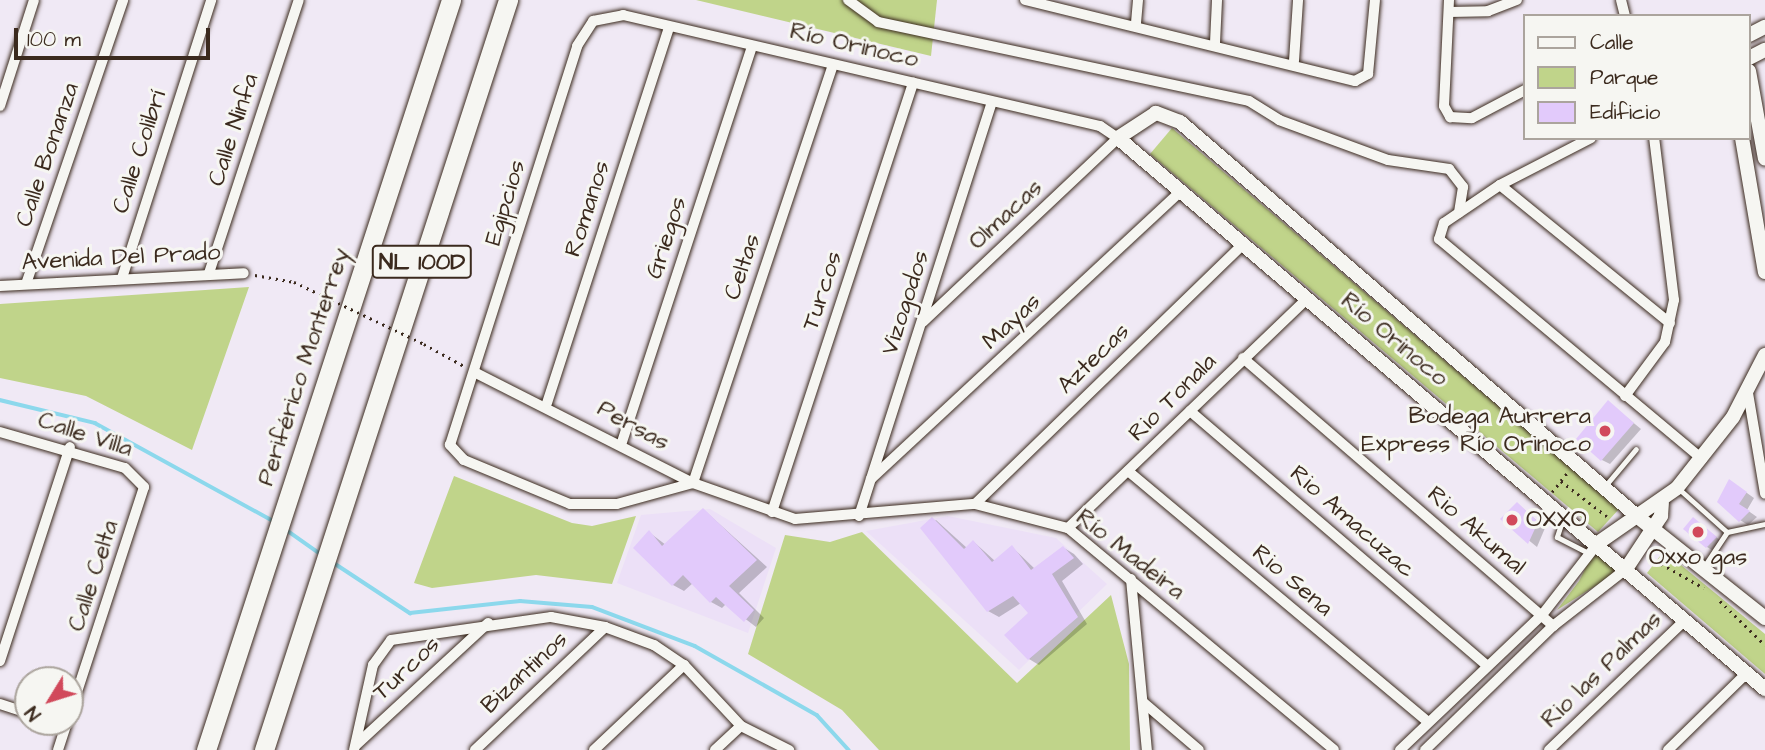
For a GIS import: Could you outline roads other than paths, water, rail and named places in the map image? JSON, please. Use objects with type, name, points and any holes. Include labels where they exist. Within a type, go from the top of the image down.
[{"type":"highway","name":"Periférico Monterrey","points":[[206,750],[451,0]]},
{"type":"highway","name":"NL 100D","points":[[264,750],[508,0]]},
{"type":"street","points":[[0,106],[34,0]]},
{"type":"street","name":"Calle Bonanza","points":[[26,284],[123,0]]},
{"type":"street","name":"Calle Colibrí","points":[[122,278],[211,0]]},
{"type":"street","name":"Calle Ninfa","points":[[209,274],[299,0]]},
{"type":"street","points":[[848,0],[878,22],[1249,101],[1279,120],[1388,160],[1449,169],[1463,187],[1459,213]]},
{"type":"street","points":[[1025,0],[1063,4],[1294,61],[1355,81],[1365,78],[1375,0]]},
{"type":"street","points":[[1136,23],[1138,0]]},
{"type":"street","points":[[1215,43],[1217,0]]},
{"type":"street","points":[[1294,61],[1298,0]]},
{"type":"street","points":[[1449,0],[1444,106],[1450,117],[1472,118],[1524,91]]},
{"type":"street","points":[[1449,12],[1488,11],[1517,0]]},
{"type":"street","name":"Río Orinoco","points":[[582,33],[611,14],[1100,126],[1118,138],[1308,298],[1565,516],[1593,547],[1626,569],[1765,689]]},
{"type":"street","name":"Romanos","points":[[547,403],[669,27]]},
{"type":"street","name":"Egipcios","points":[[582,33],[476,373],[450,438],[464,460],[570,505],[617,504],[693,483]]},
{"type":"street","name":"Griegos","points":[[622,442],[751,47]]},
{"type":"street","name":"Celtas","points":[[693,483],[833,65]]},
{"type":"street","points":[[1751,82],[1765,159]]},
{"type":"street","name":"Turcos","points":[[772,512],[913,83]]},
{"type":"street","name":"Vizogodos","points":[[859,516],[992,102]]},
{"type":"street","name":"Río Orinoco","points":[[1118,138],[1156,113],[1180,122],[1653,530],[1765,618]]},
{"type":"street","name":"Olmacas","points":[[923,323],[1118,138]]},
{"type":"street","points":[[1587,140],[1500,185],[1439,228],[1439,239],[1702,459]]},
{"type":"street","points":[[1625,396],[1665,342],[1670,323],[1674,280],[1654,140]]},
{"type":"street","points":[[1742,140],[1765,272]]},
{"type":"street","points":[[1500,185],[1670,323]]},
{"type":"street","name":"Mayas","points":[[870,479],[1180,192]]},
{"type":"street","name":"Aztecas","points":[[975,504],[1242,245]]},
{"type":"street","name":"Avenida Del Prado","points":[[0,286],[244,273]]},
{"type":"street","name":"Rio Tonala","points":[[1068,528],[1308,298]]},
{"type":"street","points":[[1400,750],[1542,615],[1593,547],[1662,503],[1677,488],[1702,459],[1748,393],[1765,355]]},
{"type":"street","name":"Rio Akumal","points":[[1243,358],[1553,626]]},
{"type":"street","name":"Persas","points":[[476,373],[547,403],[693,483],[772,512]]},
{"type":"street","points":[[1748,393],[1765,494]]},
{"type":"street","name":"Rio Amacuzac","points":[[1191,411],[1487,666]]},
{"type":"street","name":"Calle Villa","points":[[0,432],[70,447],[136,473],[143,492]]},
{"type":"street","points":[[0,661],[70,447]]},
{"type":"street","name":"Rio Sena","points":[[1128,471],[1429,722]]},
{"type":"street","name":"Calle Celta","points":[[84,671],[143,492]]},
{"type":"street","points":[[1425,750],[1553,626],[1626,569],[1653,530],[1662,503]]},
{"type":"street","name":"Río Madeira","points":[[772,512],[820,520],[859,516],[910,505],[975,504],[1068,528],[1334,750]]},
{"type":"street","points":[[1130,579],[1147,750]]},
{"type":"street","points":[[354,748],[375,657],[391,640],[488,623],[551,617],[605,627],[684,665],[741,726],[789,750]]},
{"type":"street","name":"Rio las Palmas","points":[[1549,750],[1684,621]]},
{"type":"street","name":"Turcos","points":[[354,748],[488,623]]},
{"type":"street","name":"Bizantinos","points":[[475,750],[605,627]]},
{"type":"street","points":[[594,750],[684,665]]},
{"type":"street","points":[[1668,750],[1747,673]]},
{"type":"street","points":[[1144,703],[1199,750]]},
{"type":"street","points":[[716,750],[741,726]]},
{"type":"lane","points":[[1605,486],[1636,449]]},
{"type":"lane","points":[[1677,488],[1727,532]]},
{"type":"lane","points":[[1565,516],[1555,528],[1558,537],[1593,547]]},
{"type":"lane","points":[[1703,568],[1727,532],[1765,524]]},
{"type":"waterway","points":[[0,400],[95,423],[273,521]]},
{"type":"waterway","points":[[285,529],[322,555]]},
{"type":"waterway","points":[[331,561],[410,613],[520,601],[592,607],[695,646],[817,715],[849,750]]},
{"type":"place","name":"Bodega Aurrera Express Río Orinoco","points":[[1605,431]]},
{"type":"place","name":"OXXO","points":[[1512,520]]},
{"type":"place","name":"Oxxo gas","points":[[1698,532]]}]
